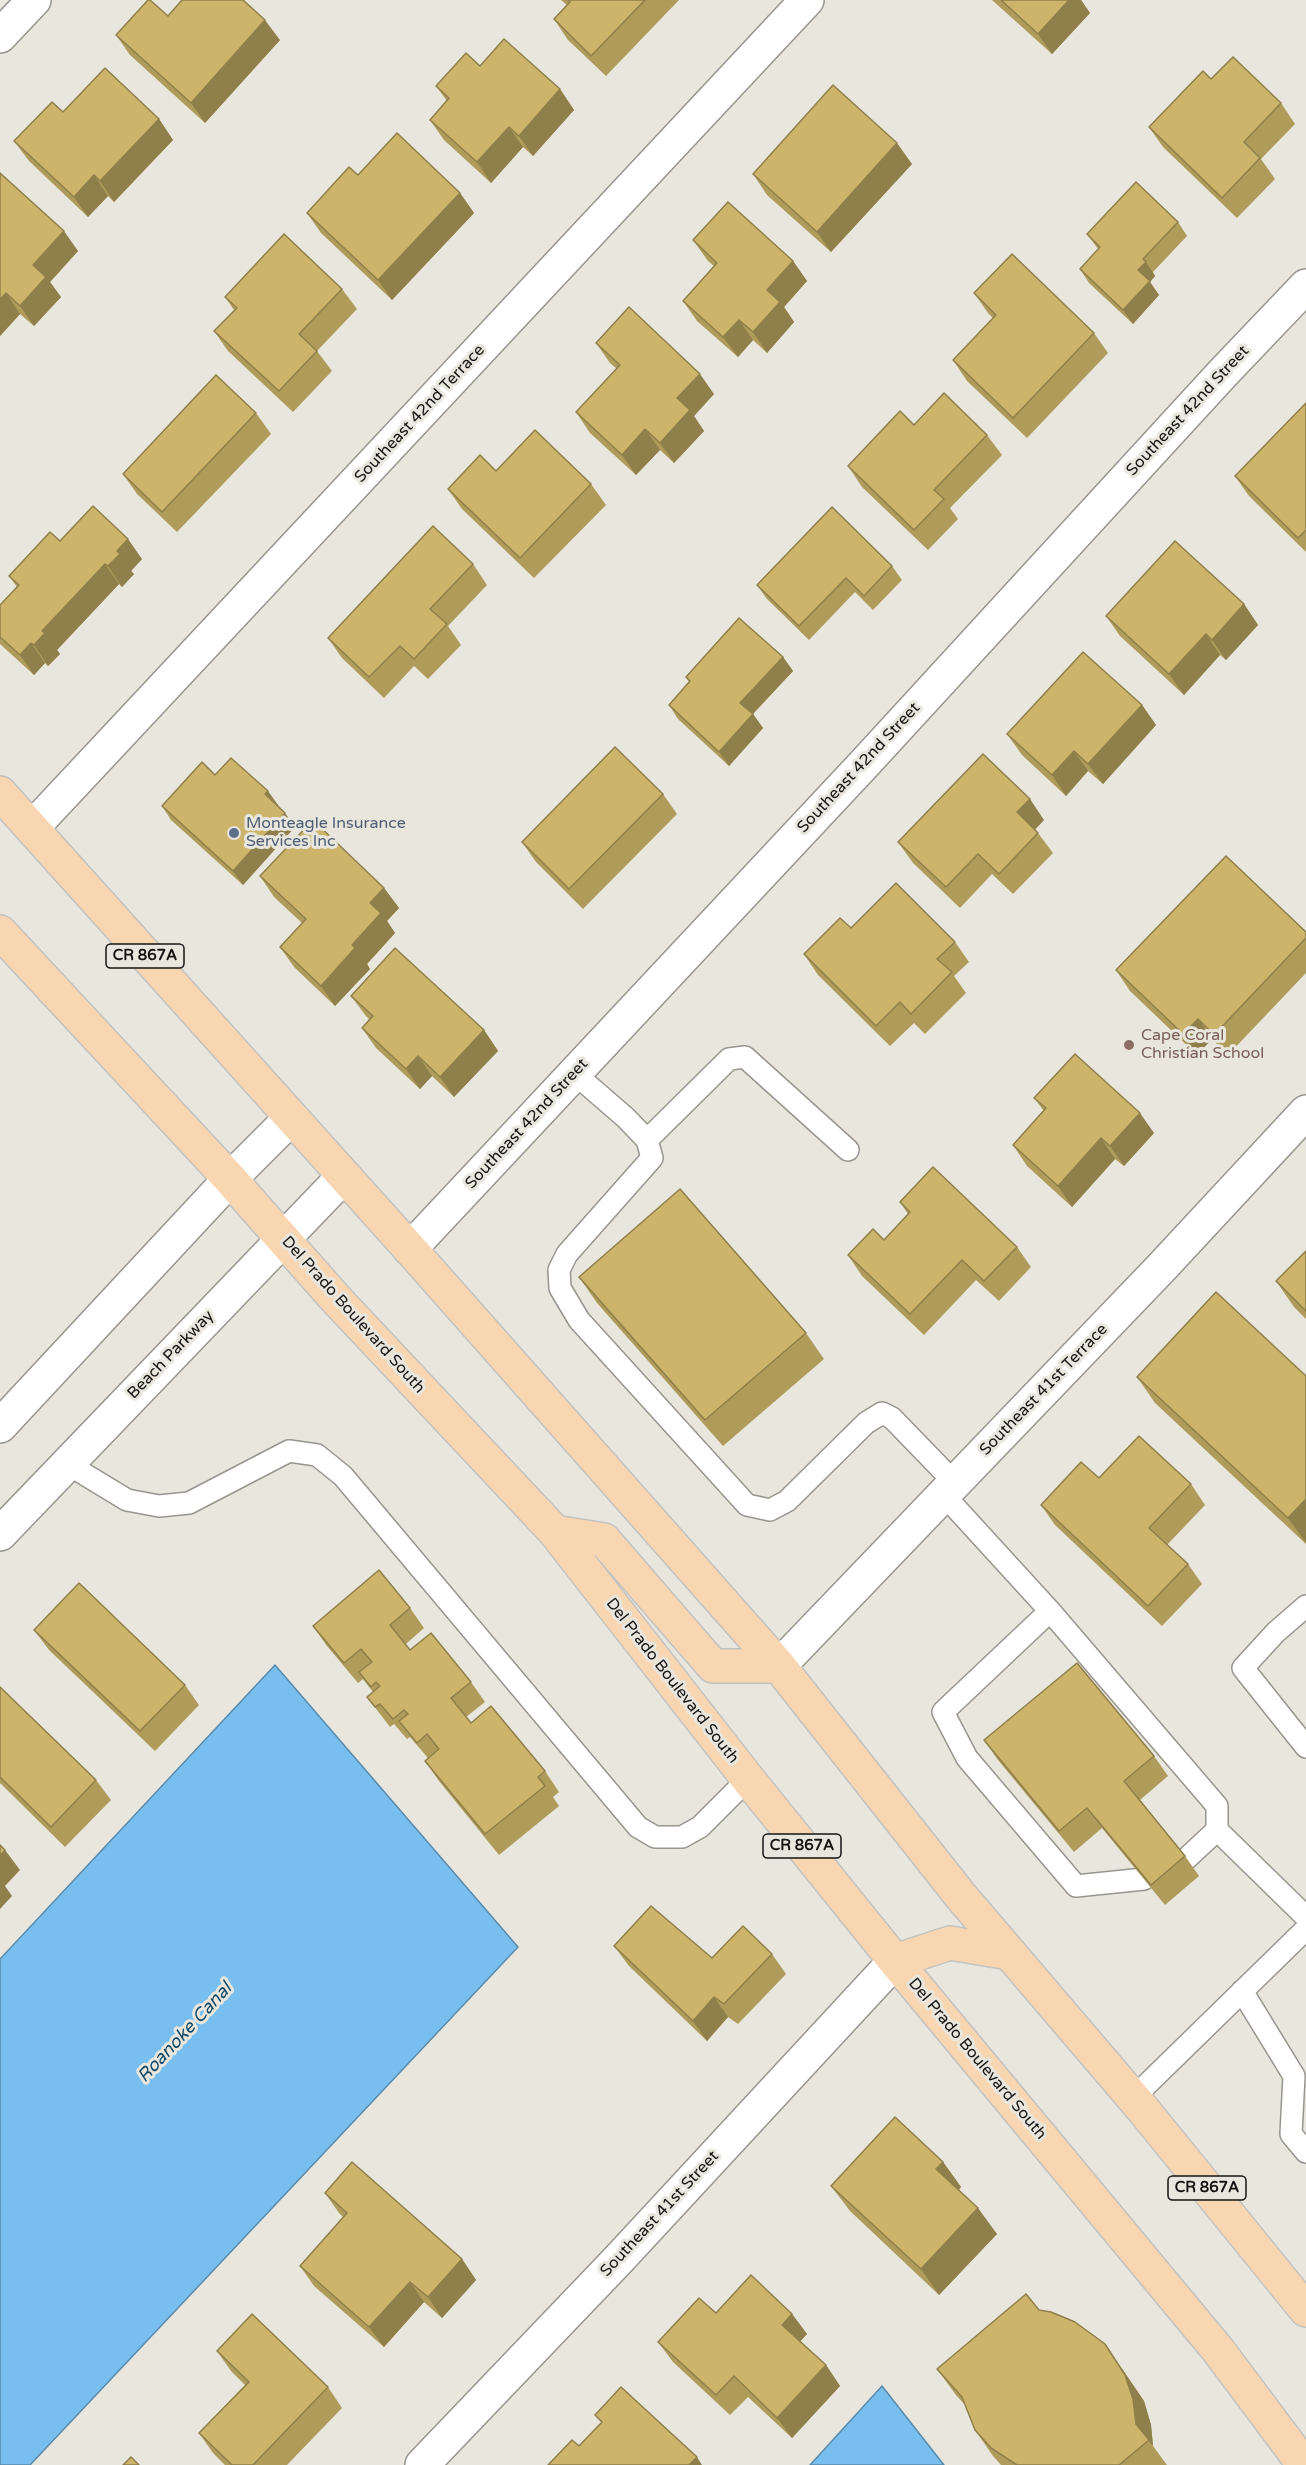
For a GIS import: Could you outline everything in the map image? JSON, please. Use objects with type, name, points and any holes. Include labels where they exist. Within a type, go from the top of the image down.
[{"type":"main road","name":"CR 867A","points":[[0,793],[16,829],[410,1249],[779,1666],[960,1895],[1133,2098],[1306,2310]]},
{"type":"main road","name":"Del Prado Boulevard South","points":[[0,932],[230,1179],[335,1298],[555,1532],[748,1779],[895,1961],[1218,2350],[1304,2465]]},
{"type":"main road","points":[[555,1532],[604,1540],[713,1666],[779,1666]]},
{"type":"main road","points":[[895,1961],[950,1943],[1009,1953]]},
{"type":"street","points":[[0,36],[34,0]]},
{"type":"street","name":"Southeast 42nd Terrace","points":[[16,829],[807,0]]},
{"type":"street","name":"Southeast 42nd Street","points":[[410,1249],[1306,286]]},
{"type":"street","name":"Southeast 41st Terrace","points":[[779,1666],[1162,1267],[1306,1112]]},
{"type":"street","points":[[0,1425],[230,1179],[290,1119]]},
{"type":"street","name":"Beach Parkway","points":[[0,1534],[343,1177]]},
{"type":"street","name":"Southeast 41st Street","points":[[422,2465],[619,2259],[895,1961]]},
{"type":"lane","points":[[647,1140],[729,1059],[745,1057],[848,1150]]},
{"type":"lane","points":[[574,1073],[626,1118],[647,1140],[652,1158],[567,1254],[559,1270],[560,1288],[579,1320],[747,1505],[770,1510],[787,1501],[866,1423],[882,1413],[892,1418],[1050,1611],[1217,1806],[1217,1830],[1306,1917]]},
{"type":"lane","points":[[66,1463],[127,1500],[159,1506],[189,1503],[289,1451],[317,1455],[343,1476],[638,1827],[655,1837],[682,1837],[700,1827],[748,1779]]},
{"type":"lane","points":[[1306,1606],[1276,1632],[1243,1668],[1306,1747]]},
{"type":"lane","points":[[1050,1611],[943,1712],[967,1758],[1076,1886],[1144,1879]]},
{"type":"lane","points":[[1186,1858],[1217,1830]]},
{"type":"lane","points":[[1133,2098],[1306,1929]]},
{"type":"lane","points":[[1242,1991],[1294,2076],[1292,2134],[1306,2152]]},
{"type":"water","name":"Roanoke Canal","points":[[275,1665],[518,1947],[30,2465],[0,2465],[0,1959]]},
{"type":"water","points":[[882,2386],[944,2465],[810,2465]]},
{"type":"building","points":[[148,0],[168,16],[182,0],[243,0],[265,20],[191,103],[116,35]]},
{"type":"building","points":[[568,0],[645,0],[591,56],[554,19],[570,2]]},
{"type":"building","points":[[1001,0],[1069,0],[1038,34]]},
{"type":"building","points":[[504,39],[560,89],[519,136],[509,127],[477,162],[430,120],[449,98],[436,86],[466,53],[480,66]]},
{"type":"building","points":[[1233,57],[1281,103],[1244,142],[1260,158],[1222,198],[1149,127],[1203,71],[1211,79]]},
{"type":"building","points":[[105,68],[159,119],[100,181],[94,175],[74,197],[14,141],[52,102],[63,112]]},
{"type":"building","points":[[833,85],[897,143],[817,232],[753,174]]},
{"type":"building","points":[[397,133],[460,193],[378,280],[307,213],[349,167],[358,175]]},
{"type":"building","points":[[0,173],[64,231],[33,265],[46,277],[20,306],[6,293],[0,300]]},
{"type":"building","points":[[1136,182],[1178,222],[1143,259],[1146,262],[1138,270],[1150,281],[1123,310],[1080,269],[1100,247],[1087,234]]},
{"type":"building","points":[[728,202],[793,261],[767,290],[780,302],[753,332],[739,320],[723,337],[683,301],[717,263],[693,240]]},
{"type":"building","points":[[284,234],[342,289],[299,334],[317,351],[279,391],[214,331],[237,308],[225,297]]},
{"type":"building","points":[[1012,254],[1094,333],[1013,418],[953,360],[996,315],[974,293]]},
{"type":"building","points":[[629,307],[700,374],[677,398],[690,410],[660,443],[645,429],[622,455],[576,412],[620,365],[596,343]]},
{"type":"building","points":[[216,375],[256,413],[162,512],[123,474]]},
{"type":"building","points":[[944,393],[987,435],[934,490],[944,499],[914,530],[848,466],[900,411],[914,425]]},
{"type":"building","points":[[1306,403],[1306,530],[1298,538],[1235,476]]},
{"type":"building","points":[[535,430],[591,484],[520,558],[448,489],[480,455],[496,471]]},
{"type":"building","points":[[93,506],[128,539],[117,551],[120,554],[108,566],[105,564],[42,631],[45,633],[34,645],[31,643],[20,655],[0,637],[0,605],[19,585],[9,576],[50,532],[60,541]]},
{"type":"building","points":[[832,507],[892,566],[864,596],[846,578],[799,626],[757,585]]},
{"type":"building","points":[[433,526],[473,564],[430,609],[447,624],[414,659],[400,646],[369,677],[328,638]]},
{"type":"building","points":[[1175,541],[1244,604],[1212,640],[1206,634],[1169,674],[1106,616]]},
{"type":"building","points":[[739,618],[783,657],[740,703],[753,714],[719,752],[669,705],[690,681],[686,677]]},
{"type":"building","points":[[1083,652],[1142,705],[1088,764],[1074,751],[1052,775],[1007,734]]},
{"type":"building","points":[[615,747],[663,794],[569,889],[522,842]]},
{"type":"building","points":[[983,754],[1030,799],[1017,812],[1038,833],[999,874],[978,854],[946,887],[898,842]]},
{"type":"building","points":[[231,758],[268,791],[265,794],[285,813],[233,871],[162,806],[202,762],[215,775]]},
{"type":"building","points":[[313,820],[384,888],[370,903],[381,913],[352,945],[355,948],[321,986],[280,947],[306,919],[260,876]]},
{"type":"building","points":[[1226,856],[1306,932],[1306,938],[1214,1035],[1198,1019],[1183,1034],[1116,970]]},
{"type":"building","points":[[896,883],[955,942],[937,959],[952,972],[911,1014],[900,1002],[876,1026],[804,954],[840,918],[851,928]]},
{"type":"building","points":[[395,948],[484,1030],[440,1077],[418,1056],[406,1069],[362,1028],[373,1016],[351,996]]},
{"type":"building","points":[[1075,1054],[1140,1113],[1110,1146],[1101,1138],[1058,1186],[1013,1145],[1046,1108],[1034,1098]]},
{"type":"building","points":[[933,1167],[1017,1247],[984,1281],[962,1260],[910,1314],[848,1255],[873,1229],[884,1240],[910,1212],[900,1202]]},
{"type":"building","points":[[680,1189],[806,1333],[705,1420],[579,1277]]},
{"type":"building","points":[[1306,1251],[1306,1311],[1276,1281]]},
{"type":"building","points":[[1216,1292],[1306,1376],[1306,1499],[1288,1518],[1137,1377]]},
{"type":"building","points":[[1139,1436],[1191,1484],[1149,1528],[1188,1564],[1148,1606],[1041,1505],[1081,1462],[1099,1478]]},
{"type":"building","points":[[379,1570],[410,1608],[390,1625],[410,1650],[431,1633],[471,1682],[451,1698],[471,1723],[491,1706],[545,1771],[538,1777],[545,1786],[485,1834],[425,1761],[439,1749],[427,1734],[417,1743],[399,1721],[408,1714],[404,1710],[393,1719],[380,1704],[375,1707],[367,1697],[380,1686],[376,1682],[371,1687],[359,1672],[372,1662],[361,1649],[344,1663],[313,1626]]},
{"type":"building","points":[[79,1583],[185,1685],[140,1731],[34,1630]]},
{"type":"building","points":[[1077,1663],[1154,1756],[1124,1781],[1185,1856],[1151,1885],[1087,1808],[1059,1831],[984,1740]]},
{"type":"building","points":[[0,1687],[96,1780],[51,1827],[0,1777]]},
{"type":"building","points":[[0,1845],[5,1850],[0,1856]]},
{"type":"building","points":[[651,1906],[712,1958],[743,1926],[772,1954],[724,2004],[714,1997],[693,2021],[614,1946]]},
{"type":"building","points":[[895,2117],[943,2162],[936,2169],[978,2208],[921,2269],[831,2186]]},
{"type":"building","points":[[352,2162],[462,2259],[428,2297],[410,2282],[369,2327],[300,2266],[347,2213],[325,2193]]},
{"type":"building","points":[[751,2275],[792,2314],[782,2325],[826,2365],[777,2418],[734,2376],[716,2395],[658,2342],[699,2298],[716,2313]]},
{"type":"building","points":[[1026,2294],[1039,2310],[1051,2312],[1075,2322],[1105,2344],[1125,2375],[1133,2399],[1136,2424],[1149,2440],[1119,2465],[1017,2465],[991,2448],[975,2430],[962,2397],[937,2369]]},
{"type":"building","points":[[252,2314],[328,2387],[253,2465],[232,2465],[199,2433],[249,2382],[217,2351]]},
{"type":"building","points":[[621,2387],[697,2457],[689,2465],[548,2465],[572,2440],[579,2446],[602,2422],[595,2415]]},
{"type":"building","points":[[131,2457],[139,2465],[123,2465]]},
{"type":"place","name":"Monteagle Insurance Services Inc","points":[[234,833]]},
{"type":"place","name":"Cape Coral Christian School","points":[[1129,1045]]}]
